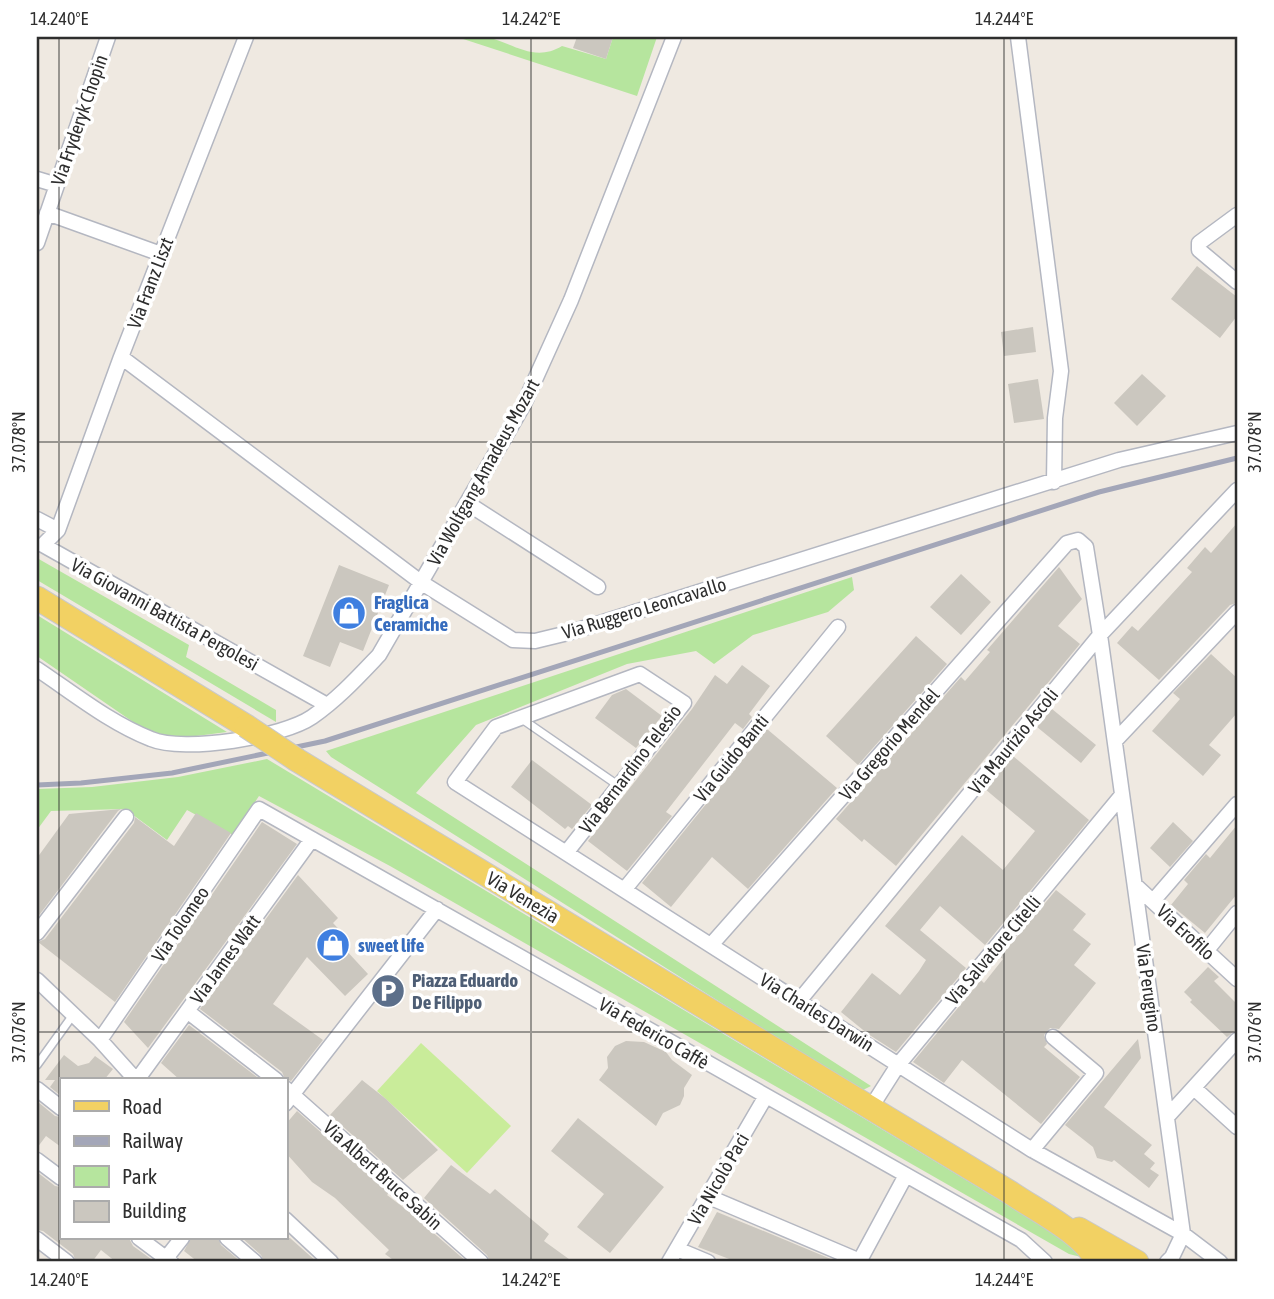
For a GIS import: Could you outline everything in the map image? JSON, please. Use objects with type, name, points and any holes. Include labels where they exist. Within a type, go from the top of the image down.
[{"type":"main road","name":"Via Venezia","points":[[37,598],[1011,1194]]},
{"type":"main road","points":[[1011,1194],[1082,1241],[1097,1262]]},
{"type":"main road","points":[[1011,1194],[1137,1262]]},
{"type":"street","name":"Via Fryderyk Chopin","points":[[37,243],[108,37]]},
{"type":"street","name":"Via Franz Liszt","points":[[58,530],[121,357],[246,37]]},
{"type":"street","name":"Via Wolfgang Amadeus Mozart","points":[[37,669],[120,724],[153,741],[182,744],[212,743],[268,734],[310,718],[346,689],[379,655],[524,404],[566,312],[674,37]]},
{"type":"street","points":[[1018,37],[1061,371],[1055,418],[1054,482]]},
{"type":"street","points":[[37,178],[57,185]]},
{"type":"street","points":[[47,213],[161,254]]},
{"type":"street","points":[[1237,215],[1199,243],[1199,250],[1237,282]]},
{"type":"street","name":"Via Ruggero Leoncavallo","points":[[121,357],[422,583],[513,640],[534,641],[568,633],[1119,460],[1237,433]]},
{"type":"street","name":"Via Maurizio Ascoli","points":[[799,1001],[1100,635],[1237,490]]},
{"type":"street","points":[[467,503],[598,587]]},
{"type":"street","points":[[37,519],[58,530]]},
{"type":"street","name":"Via Giovanni Battista Pergolesi","points":[[58,530],[43,545],[327,705]]},
{"type":"street","name":"Via Perugino","points":[[1067,542],[1078,540],[1086,547],[1183,1234]]},
{"type":"street","name":"Via Gregorio Mendel","points":[[711,945],[1067,542]]},
{"type":"street","points":[[1115,741],[1237,612]]},
{"type":"street","name":"Via Guido Banti","points":[[624,890],[838,626]]},
{"type":"street","name":"Via Bernardino Telesio","points":[[455,782],[496,727],[640,674],[684,703],[566,853]]},
{"type":"street","name":"Via Charles Darwin","points":[[455,782],[1032,1150],[1183,1234]]},
{"type":"street","name":"Via Salvatore Citelli","points":[[870,1109],[898,1065],[1122,795]]},
{"type":"street","points":[[1153,901],[1237,804]]},
{"type":"street","name":"Via Federico Caffè","points":[[259,808],[1021,1240],[1045,1262]]},
{"type":"street","name":"Via Tolomeo","points":[[100,1040],[259,808]]},
{"type":"street","points":[[37,933],[126,817]]},
{"type":"street","name":"Via James Watt","points":[[137,1078],[312,839]]},
{"type":"street","name":"Via Erofilo","points":[[1135,885],[1237,979]]},
{"type":"street","points":[[288,1095],[332,1044],[437,909]]},
{"type":"street","points":[[1207,950],[1237,913]]},
{"type":"street","points":[[37,980],[100,1040],[134,1078]]},
{"type":"street","points":[[187,1011],[273,1078]]},
{"type":"street","points":[[1032,1150],[1096,1073],[1053,1037]]},
{"type":"street","points":[[1167,1117],[1237,1040]]},
{"type":"street","points":[[1194,1088],[1237,1128]]},
{"type":"street","points":[[37,1089],[60,1107]]},
{"type":"street","name":"Via Albert Bruce Sabin","points":[[288,1095],[481,1262]]},
{"type":"street","name":"Via Nicolò Paci","points":[[669,1262],[766,1096]]},
{"type":"street","points":[[37,1160],[60,1177]]},
{"type":"street","points":[[709,1197],[860,1262],[906,1175]]},
{"type":"street","points":[[287,1221],[331,1262]]},
{"type":"street","points":[[1167,1262],[1183,1234],[1220,1262]]},
{"type":"street","points":[[37,1239],[67,1262]]},
{"type":"street","points":[[141,1240],[167,1261],[181,1240]]},
{"type":"street","points":[[229,1240],[255,1262]]},
{"type":"street","points":[[677,1249],[708,1262]]},
{"type":"lane","points":[[521,717],[620,786]]},
{"type":"lane","points":[[37,1065],[74,1014]]},
{"type":"green space","points":[[457,37],[486,37],[542,53],[562,46],[606,59],[613,37],[657,37],[637,96]]},
{"type":"green space","points":[[37,558],[189,645],[186,657],[276,710],[276,722],[37,580]]},
{"type":"green space","points":[[852,577],[854,590],[828,612],[753,635],[714,664],[696,651],[627,664],[476,725],[416,793],[871,1086],[863,1090],[331,757],[326,751]]},
{"type":"green space","points":[[37,615],[227,732],[181,738],[157,734],[136,724],[37,656]]},
{"type":"green space","points":[[267,759],[1084,1251],[1089,1259],[1069,1254],[390,866],[259,796],[233,835],[187,810],[167,840],[125,809],[51,811],[37,830],[37,789],[92,787],[178,777]]},
{"type":"green space","points":[[421,1043],[511,1126],[467,1173],[377,1091]]},
{"type":"building","points":[[577,37],[613,37],[606,59],[573,48]]},
{"type":"building","points":[[1197,266],[1237,297],[1237,316],[1220,338],[1171,299]]},
{"type":"building","points":[[1033,327],[1036,352],[1004,356],[1001,332]]},
{"type":"building","points":[[1142,374],[1166,396],[1137,426],[1114,403]]},
{"type":"building","points":[[1038,379],[1044,419],[1014,423],[1008,384]]},
{"type":"building","points":[[1237,523],[1237,603],[1230,605],[1159,680],[1117,643],[1132,626],[1138,631],[1192,572],[1187,568],[1205,547],[1211,553]]},
{"type":"building","name":"Fraglica Ceramiche","points":[[339,565],[389,585],[363,651],[340,642],[330,667],[303,656]]},
{"type":"building","points":[[1059,567],[1082,599],[1058,626],[1080,644],[896,866],[836,819],[961,677],[965,681],[990,652],[987,650]]},
{"type":"building","points":[[961,574],[991,602],[961,635],[930,607]]},
{"type":"building","points":[[916,636],[947,664],[858,765],[826,736]]},
{"type":"building","points":[[1211,654],[1237,678],[1237,713],[1209,745],[1221,755],[1203,776],[1152,731],[1180,699],[1173,693]]},
{"type":"building","points":[[742,665],[770,686],[749,714],[752,717],[743,729],[735,723],[666,812],[672,816],[627,871],[588,841],[692,709],[715,675],[727,684]]},
{"type":"building","points":[[626,689],[662,716],[636,748],[595,718],[612,695]]},
{"type":"building","points":[[1052,709],[1096,745],[1081,763],[1037,727]]},
{"type":"building","points":[[767,729],[837,788],[748,889],[712,857],[671,907],[642,883]]},
{"type":"building","points":[[1013,756],[1089,820],[985,945],[940,906],[920,930],[966,968],[896,1052],[841,1012],[872,973],[900,995],[919,971],[926,960],[885,926],[962,835],[1003,870],[1035,831],[985,789]]},
{"type":"building","points":[[532,760],[592,805],[572,829],[568,826],[565,829],[511,787]]},
{"type":"building","points":[[121,809],[37,918],[37,858],[69,814]]},
{"type":"building","points":[[196,813],[231,833],[115,1002],[38,942],[45,939],[134,823],[135,817],[174,846]]},
{"type":"building","points":[[262,822],[297,844],[148,1048],[124,1022]]},
{"type":"building","points":[[1173,822],[1193,841],[1170,867],[1150,848]]},
{"type":"building","points":[[1237,825],[1237,894],[1205,933],[1171,905],[1188,884],[1184,880],[1206,854],[1210,858]]},
{"type":"building","points":[[298,875],[338,918],[333,923],[350,941],[344,948],[368,974],[345,996],[307,957],[273,1004],[323,1040],[291,1081],[200,1009]]},
{"type":"building","points":[[1056,890],[1086,914],[1073,930],[1091,944],[1074,965],[1096,983],[1059,1029],[1050,1028],[1044,1035],[1047,1044],[1044,1047],[1080,1077],[1041,1124],[962,1060],[944,1083],[913,1062],[981,980],[984,983],[1003,959],[1000,957]]},
{"type":"building","points":[[1208,967],[1219,977],[1214,981],[1237,1004],[1237,1029],[1227,1037],[1190,1002],[1192,1000],[1184,992]]},
{"type":"building","points":[[189,1025],[258,1078],[178,1078],[161,1063]]},
{"type":"building","points":[[1138,1039],[1141,1058],[1104,1107],[1152,1145],[1144,1154],[1155,1163],[1150,1169],[1159,1175],[1149,1188],[1114,1160],[1112,1162],[1097,1158],[1093,1147],[1065,1125]]},
{"type":"building","points":[[626,1041],[644,1042],[666,1052],[692,1075],[684,1088],[680,1105],[663,1113],[656,1126],[599,1080],[608,1068],[607,1057],[615,1046]]},
{"type":"building","points":[[64,1055],[78,1066],[89,1063],[95,1056],[113,1069],[106,1078],[60,1078],[60,1095],[50,1087],[55,1080],[45,1080]]},
{"type":"building","points":[[362,1080],[386,1099],[438,1150],[403,1180],[330,1115]]},
{"type":"building","points":[[38,1102],[55,1116],[60,1117],[60,1146],[46,1136],[37,1148]]},
{"type":"building","points":[[297,1111],[389,1193],[387,1195],[467,1262],[396,1262],[385,1254],[389,1250],[335,1198],[312,1182],[287,1154],[287,1123]]},
{"type":"building","points":[[578,1118],[664,1187],[610,1253],[577,1227],[604,1194],[551,1151]]},
{"type":"building","points":[[451,1165],[490,1194],[495,1189],[549,1234],[544,1241],[573,1262],[490,1262],[487,1255],[424,1198]]},
{"type":"building","points":[[37,1172],[60,1187],[60,1240],[130,1240],[133,1246],[151,1259],[149,1262],[116,1262],[101,1250],[92,1262],[76,1262],[73,1254],[43,1231],[37,1230]]},
{"type":"building","points":[[717,1212],[838,1262],[737,1262],[698,1247]]},
{"type":"building","points":[[290,1238],[317,1262],[264,1262],[261,1255],[244,1240]]},
{"type":"building","points":[[190,1240],[219,1240],[241,1262],[198,1262],[184,1251]]},
{"type":"railway","points":[[37,785],[172,773],[325,741],[1099,492],[1237,458]]},
{"type":"place","name":"Fraglica Ceramiche","points":[[349,613]]},
{"type":"place","name":"sweet life","points":[[333,945]]},
{"type":"place","name":"Piazza Eduardo De Filippo","points":[[388,991]]}]
